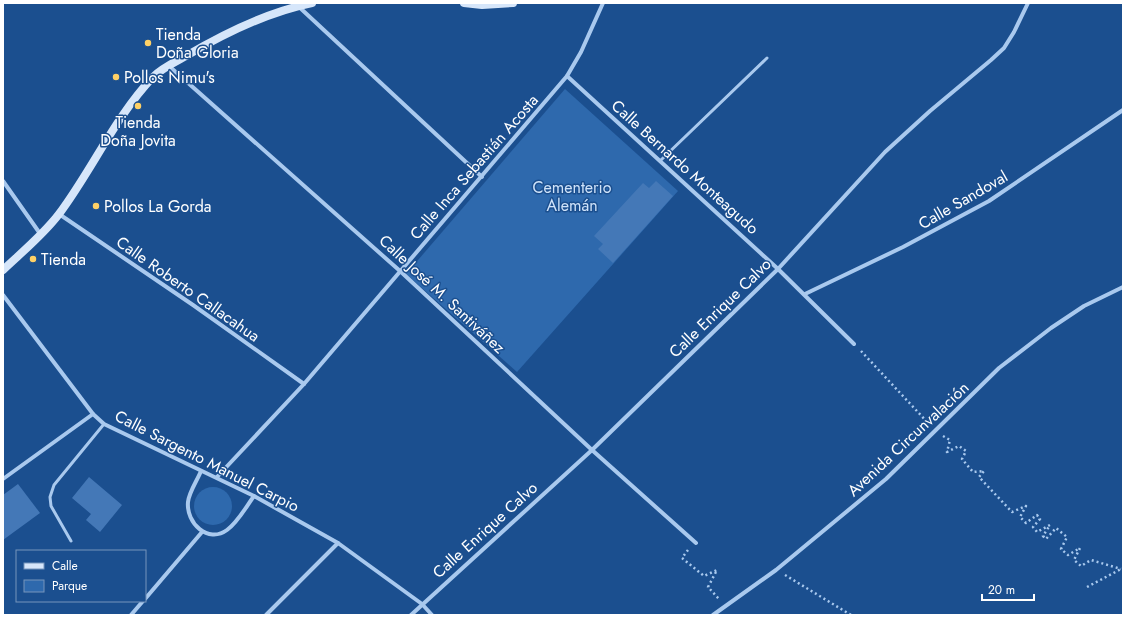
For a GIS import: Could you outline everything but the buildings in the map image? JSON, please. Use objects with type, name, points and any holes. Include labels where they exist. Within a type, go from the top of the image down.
[{"type":"main road","points":[[3,270],[41,235],[59,214],[138,94],[155,76],[169,66],[221,36],[253,22],[297,6],[312,3]]},
{"type":"main road","points":[[464,3],[482,5],[513,3]]},
{"type":"street","name":"Calle Inca Sebastián Acosta","points":[[216,478],[304,384],[567,76],[581,52],[602,3]]},
{"type":"street","name":"Calle Enrique Calvo","points":[[411,615],[592,450],[778,269],[885,152],[930,111],[1004,48],[1014,32],[1028,3]]},
{"type":"street","points":[[297,6],[482,177]]},
{"type":"street","name":"Calle José M. Santiváñez","points":[[169,66],[400,271],[592,450],[696,543]]},
{"type":"street","name":"Calle Bernardo Monteagudo","points":[[567,76],[661,160],[805,294],[854,344]]},
{"type":"street","name":"Calle Sandoval","points":[[805,294],[903,247],[982,205],[1123,110]]},
{"type":"street","points":[[3,181],[41,235]]},
{"type":"street","name":"Calle Roberto Callacahua","points":[[59,214],[193,305],[304,384]]},
{"type":"street","name":"Avenida Circunvalación","points":[[713,615],[724,605],[776,570],[886,479],[999,368],[1051,328],[1084,306],[1123,287]]},
{"type":"street","name":"Calle Sargento Manuel Carpio","points":[[3,295],[93,414],[104,424],[201,472],[254,496],[338,543],[422,604],[432,615]]},
{"type":"street","points":[[3,479],[93,414]]},
{"type":"street","points":[[201,472],[188,501],[188,510],[191,520],[202,532],[211,534],[227,530],[254,496]]},
{"type":"street","points":[[146,597],[202,532]]},
{"type":"street","points":[[266,615],[338,543]]},
{"type":"street","points":[[131,615],[142,602]]},
{"type":"lane","points":[[661,160],[767,58]]},
{"type":"lane","points":[[71,541],[51,506],[50,497],[54,485],[104,424]]},
{"type":"path","points":[[854,344],[936,431],[950,440],[947,452],[959,446],[966,451],[962,459],[973,472],[984,471],[980,478],[1012,512],[1026,506],[1020,517],[1026,523],[1037,515],[1040,518],[1032,527],[1037,532],[1050,525],[1044,536],[1046,539],[1056,528],[1067,537],[1062,549],[1068,555],[1080,548],[1074,560],[1081,566],[1091,560],[1122,569]]},
{"type":"path","points":[[696,543],[682,558],[704,576],[717,570],[708,587],[724,605]]},
{"type":"path","points":[[1087,586],[1122,569]]},
{"type":"path","points":[[776,570],[851,615]]},
{"type":"green space","name":"Cementerio Alemán","points":[[565,89],[678,191],[517,372],[406,274]]},
{"type":"green space","points":[[213,487],[223,490],[229,496],[232,506],[229,516],[223,522],[213,525],[203,522],[197,516],[194,506],[197,496],[203,490]]},
{"type":"place","name":"Tienda Doña Gloria","points":[[148,43]]},
{"type":"place","name":"Pollos Nimu's","points":[[116,77]]},
{"type":"place","name":"Tienda Doña Jovita","points":[[138,106]]},
{"type":"place","name":"Pollos La Gorda","points":[[96,206]]},
{"type":"place","name":"Tienda","points":[[33,259]]}]
